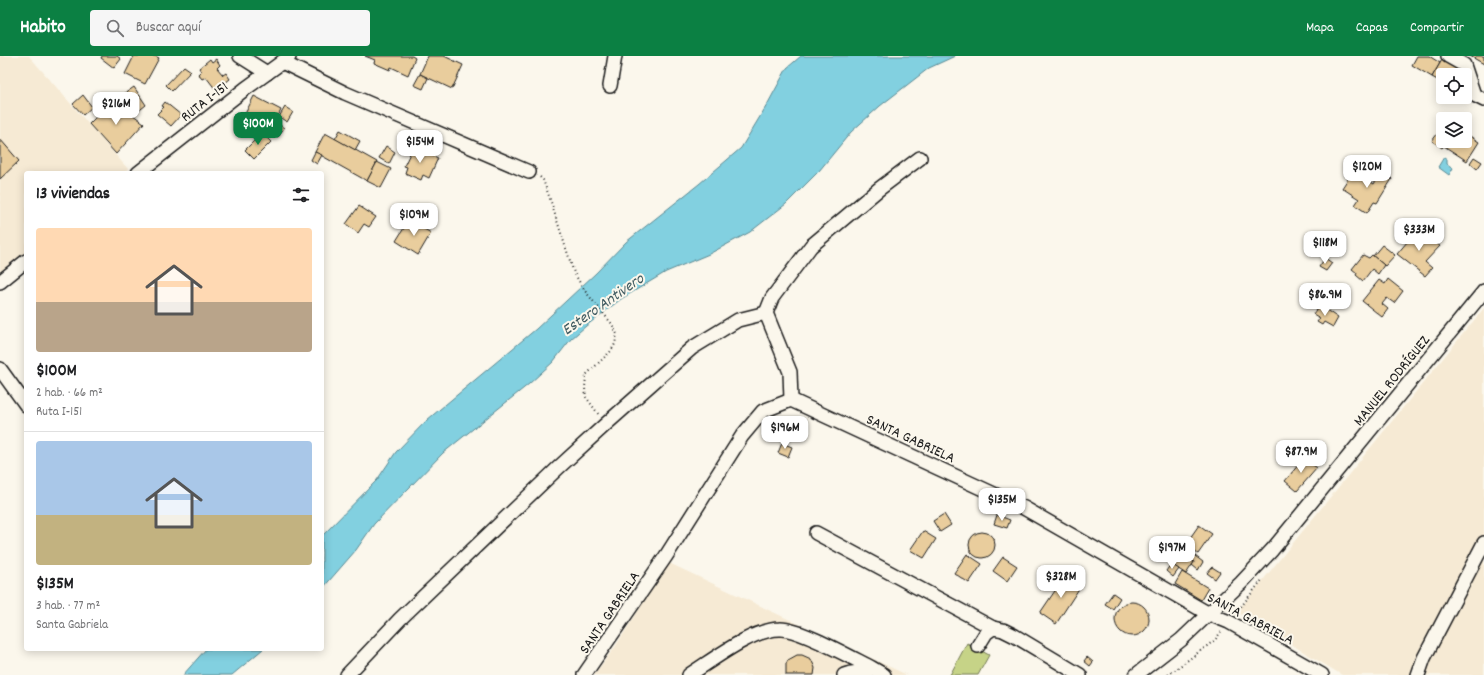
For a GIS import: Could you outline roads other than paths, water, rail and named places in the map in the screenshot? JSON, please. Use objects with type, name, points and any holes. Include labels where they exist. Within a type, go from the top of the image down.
[{"type":"street","points":[[240,56],[267,73]]},
{"type":"street","points":[[610,86],[615,56]]},
{"type":"street","points":[[1448,56],[1464,64],[1474,95],[1484,100]]},
{"type":"street","points":[[286,59],[358,99],[529,172]]},
{"type":"street","name":"RUTA I-151","points":[[141,171],[286,59]]},
{"type":"street","points":[[791,400],[790,372],[766,314],[772,298],[811,246],[879,189],[920,158]]},
{"type":"street","points":[[0,282],[24,264]]},
{"type":"street","name":"MANUEL RODRÍGUEZ","points":[[1136,675],[1182,640],[1241,583],[1272,550],[1484,291]]},
{"type":"street","points":[[347,675],[400,619],[606,424],[692,348],[738,320],[766,314]]},
{"type":"street","points":[[0,369],[24,402]]},
{"type":"street","name":"SANTA GABRIELA","points":[[584,675],[666,556],[742,436],[763,410],[791,400],[1024,508],[1209,614],[1229,622],[1322,675]]},
{"type":"street","points":[[816,533],[993,628],[1003,630],[1015,636],[1080,675]]},
{"type":"street","points":[[1418,675],[1424,658],[1484,543]]},
{"type":"street","points":[[689,675],[745,639],[778,628],[794,631],[884,675]]},
{"type":"street","points":[[978,646],[986,633],[993,628]]},
{"type":"street","points":[[844,675],[850,672],[860,672],[866,675]]},
{"type":"water","name":"Estero Antivero","points":[[801,56],[955,56],[929,68],[880,106],[851,132],[819,171],[786,204],[750,232],[709,254],[666,272],[621,299],[586,326],[571,339],[553,362],[529,384],[443,453],[374,524],[356,550],[324,587],[324,534],[377,480],[396,452],[427,420],[536,329],[596,273],[626,242],[699,184],[741,148],[787,68]]},
{"type":"water","points":[[1444,157],[1447,159],[1447,164],[1453,168],[1449,175],[1438,167]]},
{"type":"water","points":[[204,651],[261,651],[232,675],[183,675]]}]
